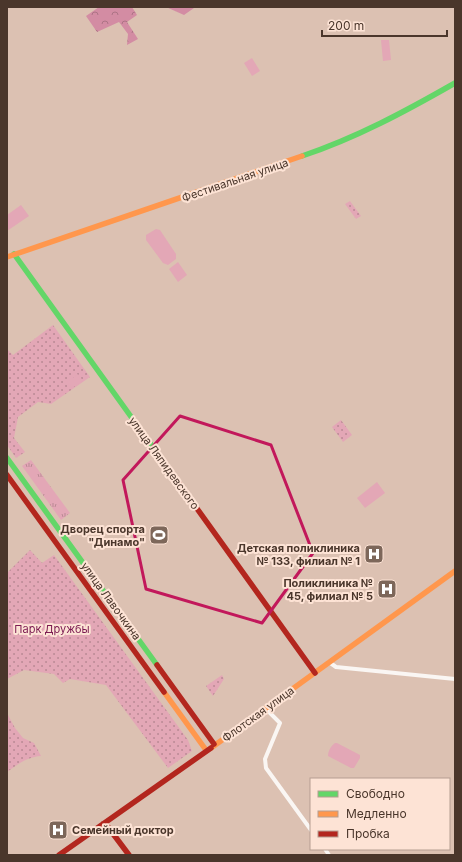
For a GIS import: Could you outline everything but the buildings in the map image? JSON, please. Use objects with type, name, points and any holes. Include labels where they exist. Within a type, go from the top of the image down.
[{"type":"main road","name":"Фестивальная улица","points":[[7,257],[318,152],[390,119],[455,83]]},
{"type":"main road","name":"улица Ляпидевского","points":[[14,254],[315,673]]},
{"type":"main road","name":"улица Лавочкина","points":[[7,458],[214,744]]},
{"type":"main road","name":"улица Лавочкина","points":[[7,476],[206,750]]},
{"type":"main road","name":"Флотская улица","points":[[59,855],[315,673],[455,571]]},
{"type":"main road","points":[[103,824],[108,827],[129,855]]},
{"type":"street","points":[[329,662],[336,667],[455,679]]},
{"type":"street","points":[[155,680],[162,680],[164,677],[163,674]]},
{"type":"street","points":[[265,708],[280,723],[265,759],[266,768],[310,829]]},
{"type":"highlighted area","points":[[180,416],[271,445],[313,553],[262,623],[146,589],[123,480]]},
{"type":"green space","points":[[99,7],[132,7],[137,15],[127,22],[138,39],[127,45],[128,34],[119,22],[97,32],[86,16]]},
{"type":"green space","points":[[166,7],[193,7],[194,8],[184,15]]},
{"type":"green space","points":[[381,40],[389,40],[391,60],[383,61]]},
{"type":"green space","points":[[252,58],[260,71],[252,76],[244,63]]},
{"type":"green space","points":[[350,201],[361,216],[356,219],[345,204]]},
{"type":"green space","points":[[21,205],[29,216],[7,231],[7,215]]},
{"type":"green space","points":[[156,229],[160,230],[176,254],[176,259],[168,265],[163,263],[146,240],[146,235]]},
{"type":"green space","points":[[178,262],[187,275],[178,282],[169,269]]},
{"type":"green space","points":[[53,325],[90,377],[51,404],[38,402],[18,417],[14,438],[25,452],[16,458],[7,445],[7,349],[13,355]]},
{"type":"green space","points":[[78,374],[83,381],[72,388],[67,382]]},
{"type":"green space","points":[[341,420],[352,435],[343,442],[332,427]]},
{"type":"green space","points":[[31,460],[70,513],[61,520],[22,466]]},
{"type":"green space","points":[[377,482],[385,493],[365,508],[357,498]]},
{"type":"green space","name":"Парк Дружбы","points":[[30,550],[42,563],[54,555],[188,740],[192,751],[168,768],[106,685],[70,679],[63,683],[54,674],[24,670],[7,679],[7,573]]},
{"type":"green space","points":[[222,675],[224,679],[213,696],[206,686]]},
{"type":"green space","points":[[7,713],[15,728],[23,738],[34,743],[41,756],[27,759],[7,772]]},
{"type":"green space","points":[[335,743],[360,755],[360,758],[354,768],[351,768],[328,756],[330,749]]},
{"type":"traffic: fast","points":[[302,156],[342,141],[380,123],[455,83]]},
{"type":"traffic: fast","points":[[14,254],[160,457]]},
{"type":"traffic: fast","points":[[7,458],[157,665]]},
{"type":"traffic: slow","points":[[7,257],[302,156]]},
{"type":"traffic: slow","points":[[211,748],[455,571]]},
{"type":"traffic: slow","points":[[164,692],[206,750]]},
{"type":"traffic: jam","points":[[160,457],[315,673]]},
{"type":"traffic: jam","points":[[7,475],[164,692]]},
{"type":"traffic: jam","points":[[157,665],[214,744]]},
{"type":"traffic: jam","points":[[59,855],[211,748]]},
{"type":"traffic: jam","points":[[103,824],[108,827],[129,855]]},
{"type":"place","name":"Дворец спорта \"Динамо\"","points":[[159,535]]},
{"type":"place","name":"Детская поликлиника № 133, филиал № 1","points":[[374,554]]},
{"type":"place","name":"Поликлиника № 45, филиал № 5","points":[[387,589]]},
{"type":"place","name":"Семейный доктор","points":[[58,830]]}]
